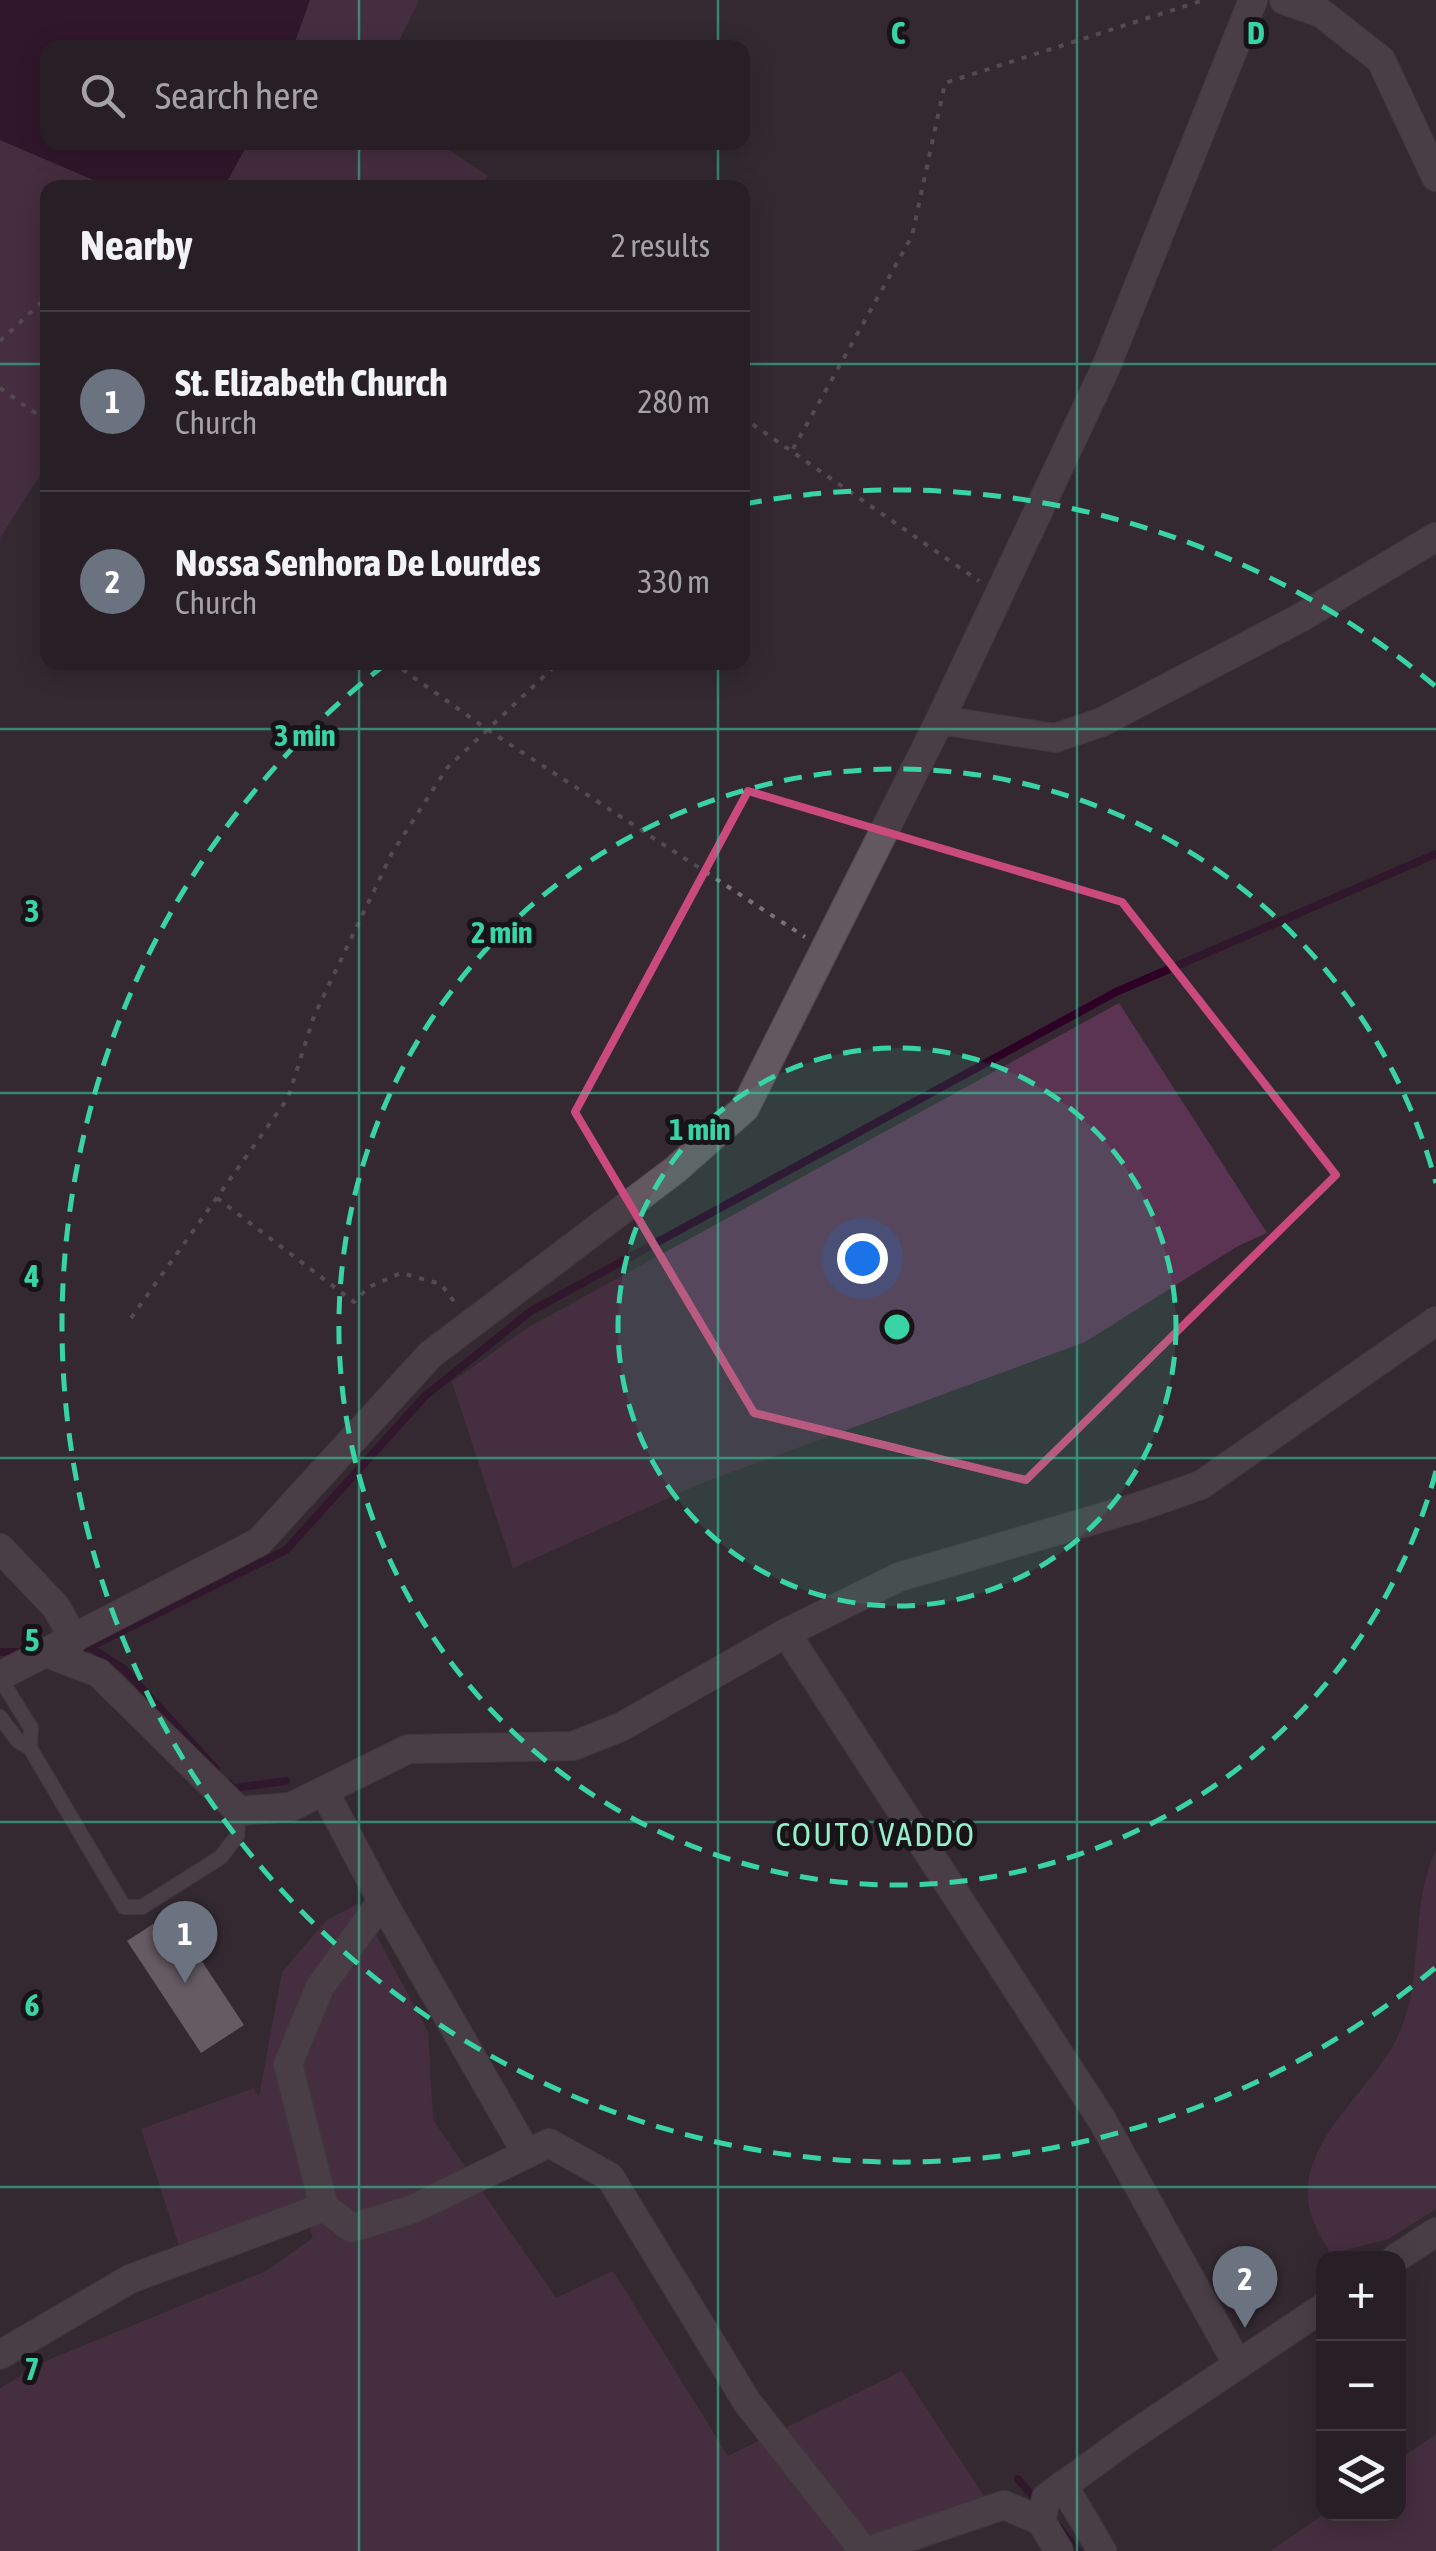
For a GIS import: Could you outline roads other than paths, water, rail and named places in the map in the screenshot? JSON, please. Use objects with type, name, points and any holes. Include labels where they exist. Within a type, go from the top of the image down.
[{"type":"street","points":[[0,1677],[259,1542],[431,1354],[675,1170],[745,1108],[940,720],[1106,367],[1253,0]]},
{"type":"street","points":[[1284,0],[1322,13],[1381,60],[1436,178]]},
{"type":"street","points":[[940,720],[1055,738],[1102,722],[1300,618],[1436,537]]},
{"type":"street","points":[[59,1646],[100,1673],[238,1811],[291,1808],[408,1749],[573,1746],[621,1726],[786,1633],[899,1577],[1201,1485],[1436,1321]]},
{"type":"street","points":[[0,1548],[56,1607],[59,1646]]},
{"type":"street","points":[[786,1633],[1102,2120],[1238,2365]]},
{"type":"street","points":[[324,1791],[382,1901],[527,2154]]},
{"type":"street","points":[[382,1901],[320,1987],[288,2064],[324,2207],[352,2228],[413,2210],[550,2143],[610,2177],[747,2402],[866,2551],[1004,2505],[1041,2521],[1059,2551]]},
{"type":"street","points":[[0,2355],[130,2279],[324,2207]]},
{"type":"street","points":[[1406,2252],[1436,2232]]},
{"type":"street","points":[[1041,2521],[1046,2498],[1316,2312]]},
{"type":"street","points":[[1064,2485],[1102,2551]]},
{"type":"lane","points":[[0,1677],[31,1728],[30,1748]]},
{"type":"lane","points":[[0,1717],[18,1741],[30,1748],[124,1907],[142,1907],[221,1857],[236,1836],[238,1811]]},
{"type":"waterway","points":[[77,1648],[90,1647],[286,1550],[425,1396],[531,1311],[1116,992],[1436,854]]},
{"type":"waterway","points":[[90,1647],[124,1669],[216,1769]]},
{"type":"waterway","points":[[0,1652],[23,1652]]},
{"type":"waterway","points":[[228,1783],[233,1788],[286,1781]]},
{"type":"waterway","points":[[1018,2479],[1037,2501]]},
{"type":"waterway","points":[[1059,2527],[1077,2551]]},
{"type":"place","name":"St. Elizabeth Church","points":[[185,1983]]},
{"type":"place","name":"Nossa Senhora De Lourdes","points":[[1245,2328]]},
{"type":"district","name":"COUTO VADDO","points":[[876,1834]]}]
